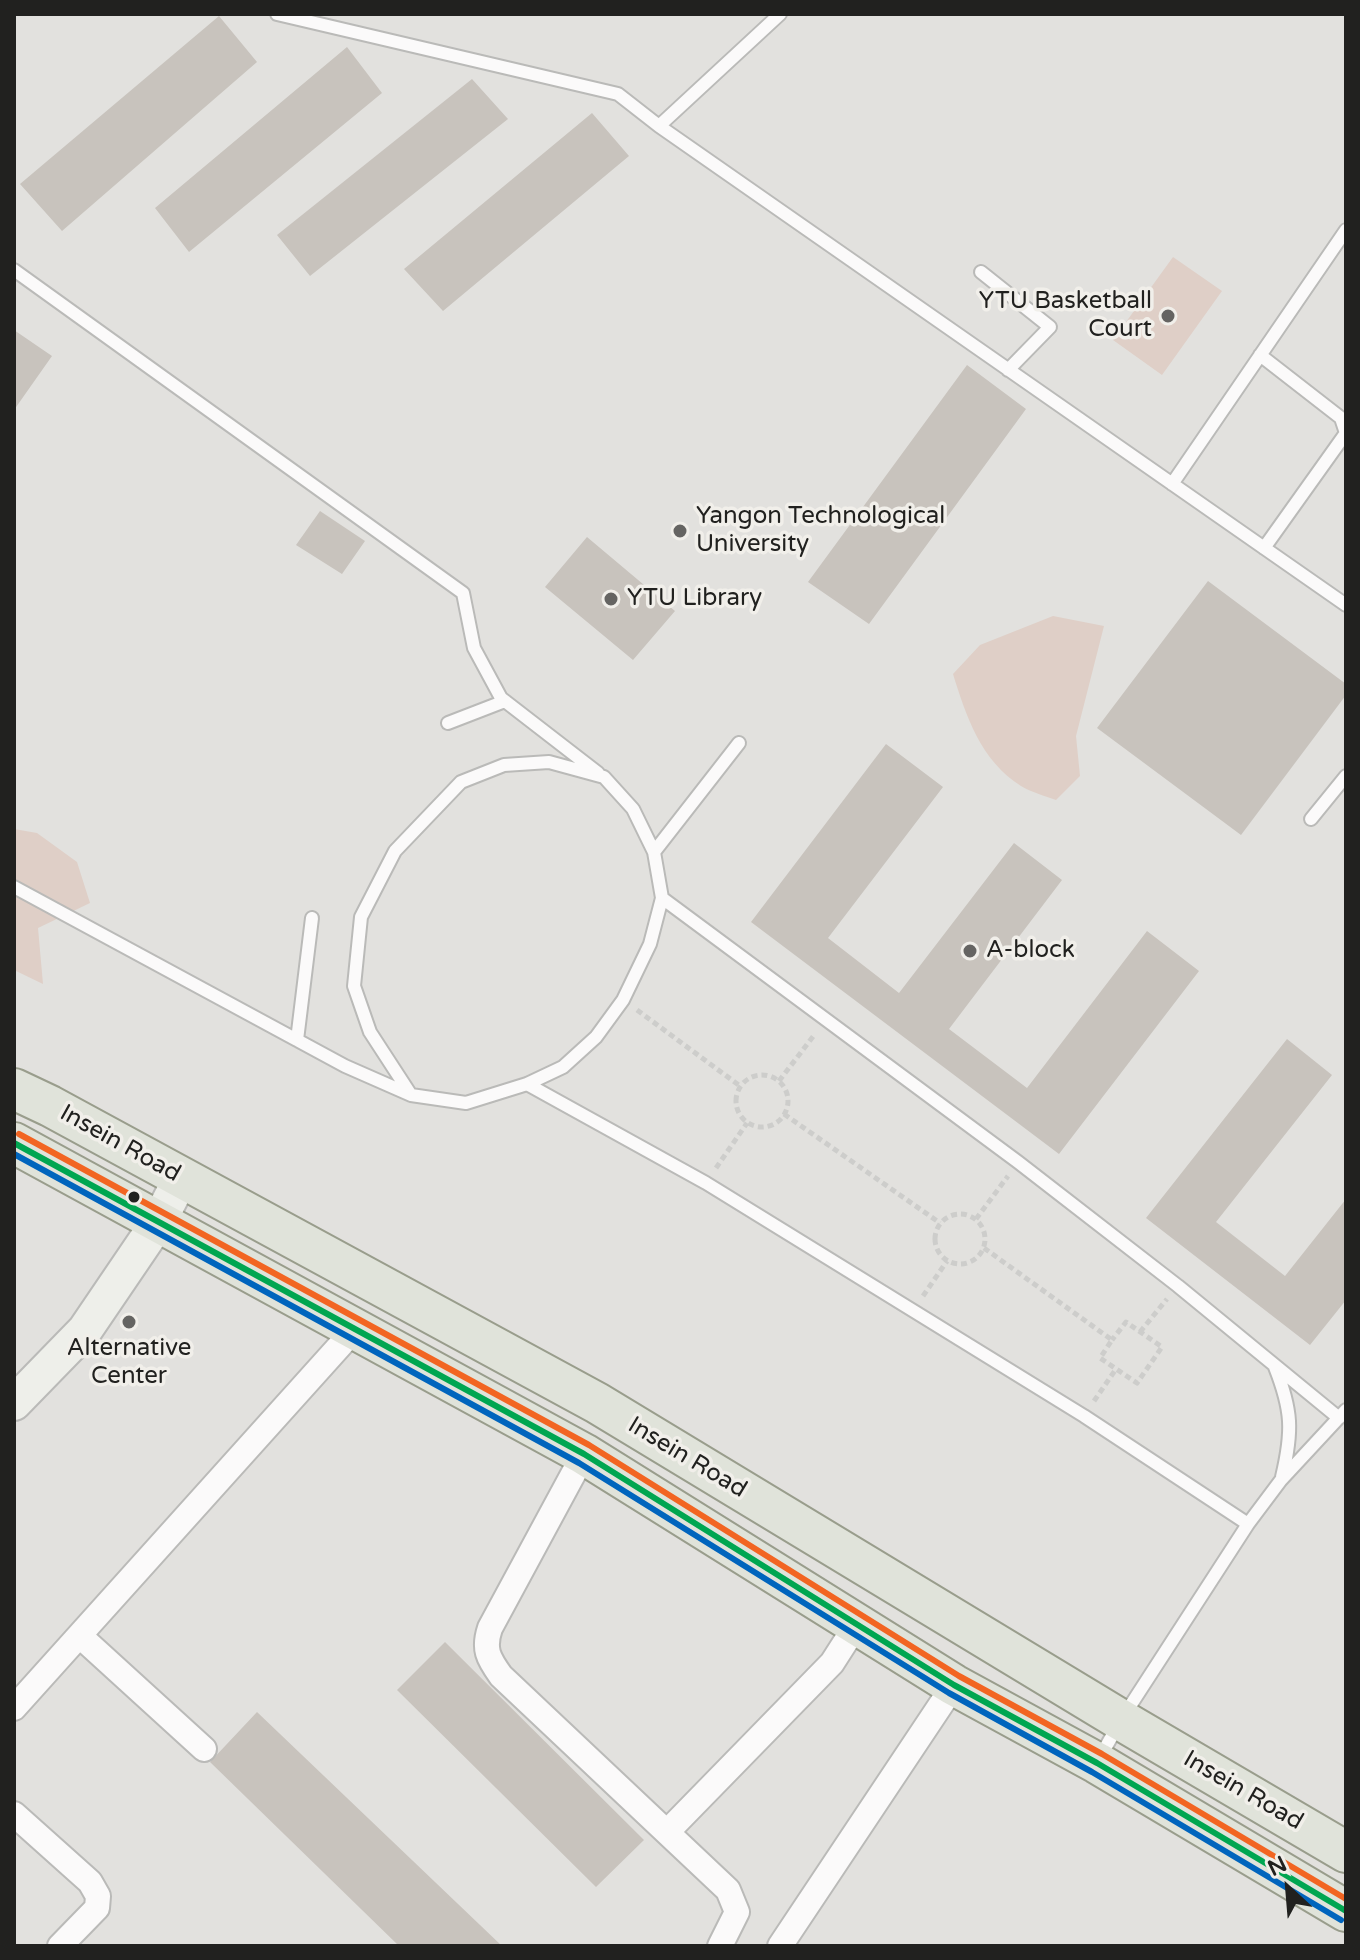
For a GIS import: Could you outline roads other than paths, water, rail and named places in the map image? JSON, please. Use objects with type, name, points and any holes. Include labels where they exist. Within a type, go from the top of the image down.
[{"type":"main road","name":"Insein Road","points":[[14,1089],[597,1403],[1121,1720],[1346,1852]]},
{"type":"main road","name":"Insein Road","points":[[14,1143],[584,1454],[954,1685],[1097,1763],[1346,1911]]},
{"type":"main road","points":[[14,1403],[85,1330],[159,1221],[181,1178]]},
{"type":"street","points":[[14,1708],[354,1330]]},
{"type":"street","points":[[584,1454],[490,1628],[485,1645],[487,1658],[501,1676],[728,1890],[737,1912],[720,1946]]},
{"type":"street","points":[[668,1831],[832,1663],[857,1624]]},
{"type":"street","points":[[80,1636],[204,1749]]},
{"type":"street","points":[[780,1946],[954,1685]]},
{"type":"street","points":[[14,1814],[90,1882],[98,1896],[97,1908],[60,1946]]},
{"type":"lane","points":[[277,14],[618,94],[659,126],[1346,605]]},
{"type":"lane","points":[[659,126],[780,14]]},
{"type":"lane","points":[[1172,484],[1346,230]]},
{"type":"lane","points":[[14,270],[463,593],[474,648],[505,701],[604,777],[633,809],[654,852],[662,898],[650,944],[623,1000],[596,1037],[563,1067],[527,1084],[466,1103],[411,1095],[345,1066],[14,887]]},
{"type":"lane","points":[[981,272],[1050,327],[1008,370]]},
{"type":"lane","points":[[1260,355],[1341,418],[1346,433],[1264,548]]},
{"type":"lane","points":[[448,723],[505,701]]},
{"type":"lane","points":[[654,852],[739,743]]},
{"type":"lane","points":[[411,1095],[370,1032],[354,986],[361,917],[395,851],[461,782],[504,765],[549,762],[604,777]]},
{"type":"lane","points":[[1311,819],[1346,776]]},
{"type":"lane","points":[[662,898],[1018,1162],[1274,1365],[1342,1414],[1281,1480],[1248,1524],[1121,1720],[1097,1763]]},
{"type":"lane","points":[[297,1040],[312,918]]},
{"type":"lane","points":[[527,1084],[706,1183],[1084,1416],[1248,1524]]},
{"type":"lane","points":[[1274,1365],[1288,1399],[1291,1442],[1281,1480]]},
{"type":"place","name":"YTU Basketball Court","points":[[1168,316]]},
{"type":"place","name":"Yangon Technological University","points":[[680,531]]},
{"type":"place","name":"YTU Library","points":[[611,599]]},
{"type":"place","name":"A-block","points":[[970,951]]},
{"type":"place","name":"Alternative Center","points":[[129,1322]]}]
